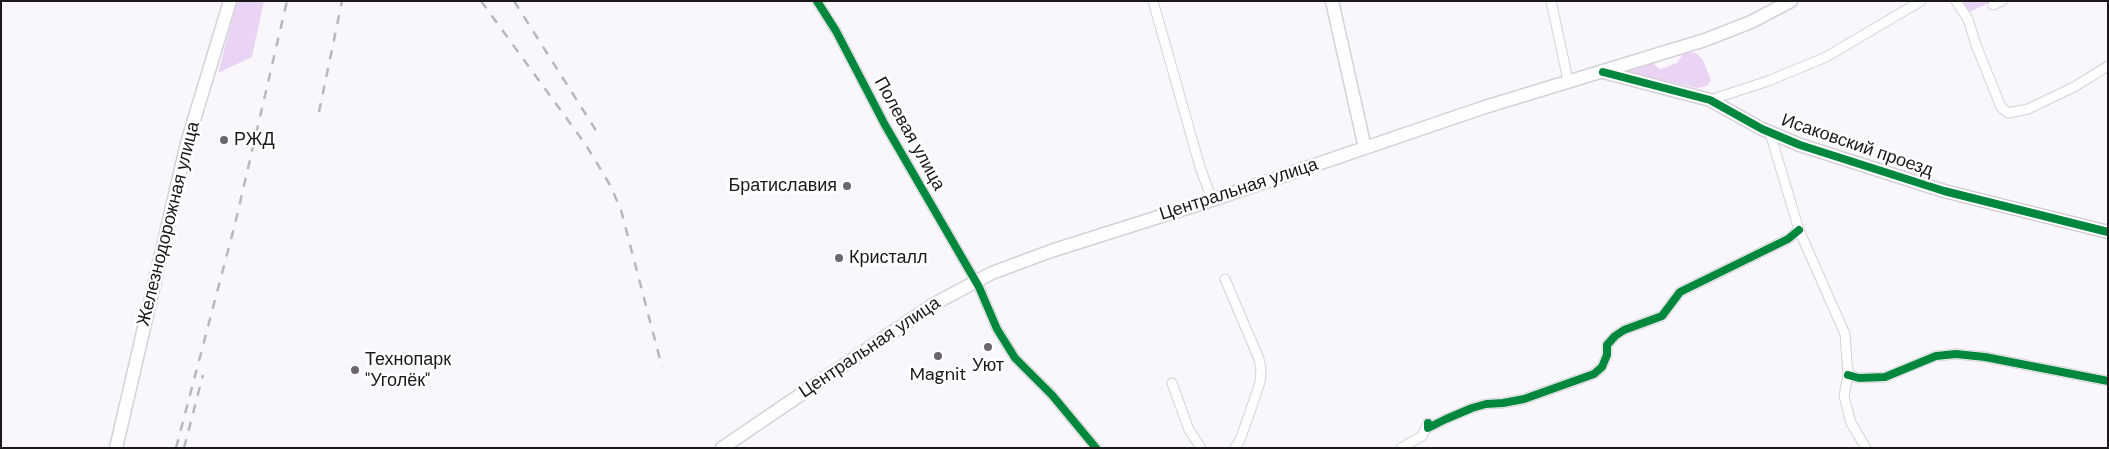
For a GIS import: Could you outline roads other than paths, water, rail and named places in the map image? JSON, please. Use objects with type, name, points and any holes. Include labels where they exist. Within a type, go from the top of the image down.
[{"type":"main road","name":"Железнодорожная улица","points":[[116,448],[187,143],[230,1]]},
{"type":"main road","points":[[1332,1],[1365,148]]},
{"type":"main road","name":"Центральная улица","points":[[722,448],[934,304],[975,281],[1051,251],[1212,200],[1568,80],[1603,72],[1722,34],[1751,22],[1791,1]]},
{"type":"main road","name":"Исаковский проезд","points":[[1603,72],[1710,100],[1770,133],[1800,145],[1944,191],[2106,230]]},
{"type":"street","name":"Полевая улица","points":[[817,1],[836,31],[885,125],[975,281],[997,329],[1015,358],[1052,395],[1096,448]]},
{"type":"street","points":[[1153,1],[1195,148],[1212,200]]},
{"type":"street","points":[[1551,1],[1568,80]]},
{"type":"street","points":[[1710,100],[1815,62],[1921,1]]},
{"type":"street","points":[[1956,1],[1968,19],[1976,46],[2001,108],[2008,113],[2028,109],[2074,88],[2108,66]]},
{"type":"street","points":[[1993,5],[2002,1]]},
{"type":"street","points":[[1770,133],[1799,230],[1844,334],[1848,375],[1844,396],[1851,423],[1866,448]]},
{"type":"street","points":[[1401,448],[1422,436],[1428,423],[1428,428],[1472,408],[1486,404],[1503,404],[1524,399],[1594,374],[1602,367],[1607,355],[1607,345],[1615,336],[1624,330],[1662,316],[1680,292],[1788,239],[1799,230]]},
{"type":"street","points":[[1225,279],[1259,359],[1261,369],[1260,382],[1251,410],[1240,440],[1235,448]]},
{"type":"street","points":[[1848,375],[1859,378],[1884,377],[1936,356],[1956,354],[1985,357],[2108,381]]},
{"type":"street","points":[[1172,383],[1189,430],[1200,448]]},
{"type":"railway","points":[[176,448],[235,224],[287,1]]},
{"type":"railway","points":[[319,112],[342,1]]},
{"type":"railway","points":[[481,1],[586,145],[610,185],[621,210],[662,367]]},
{"type":"railway","points":[[514,1],[597,132]]},
{"type":"railway","points":[[184,448],[203,375]]},
{"type":"place","name":"РЖД","points":[[224,140]]},
{"type":"place","name":"Братиславия","points":[[847,186]]},
{"type":"place","name":"Кристалл","points":[[839,258]]},
{"type":"place","name":"Уют","points":[[988,347]]},
{"type":"place","name":"Magnit","points":[[938,356]]},
{"type":"place","name":"Технопарк \"Уголёк\"","points":[[355,370]]}]
